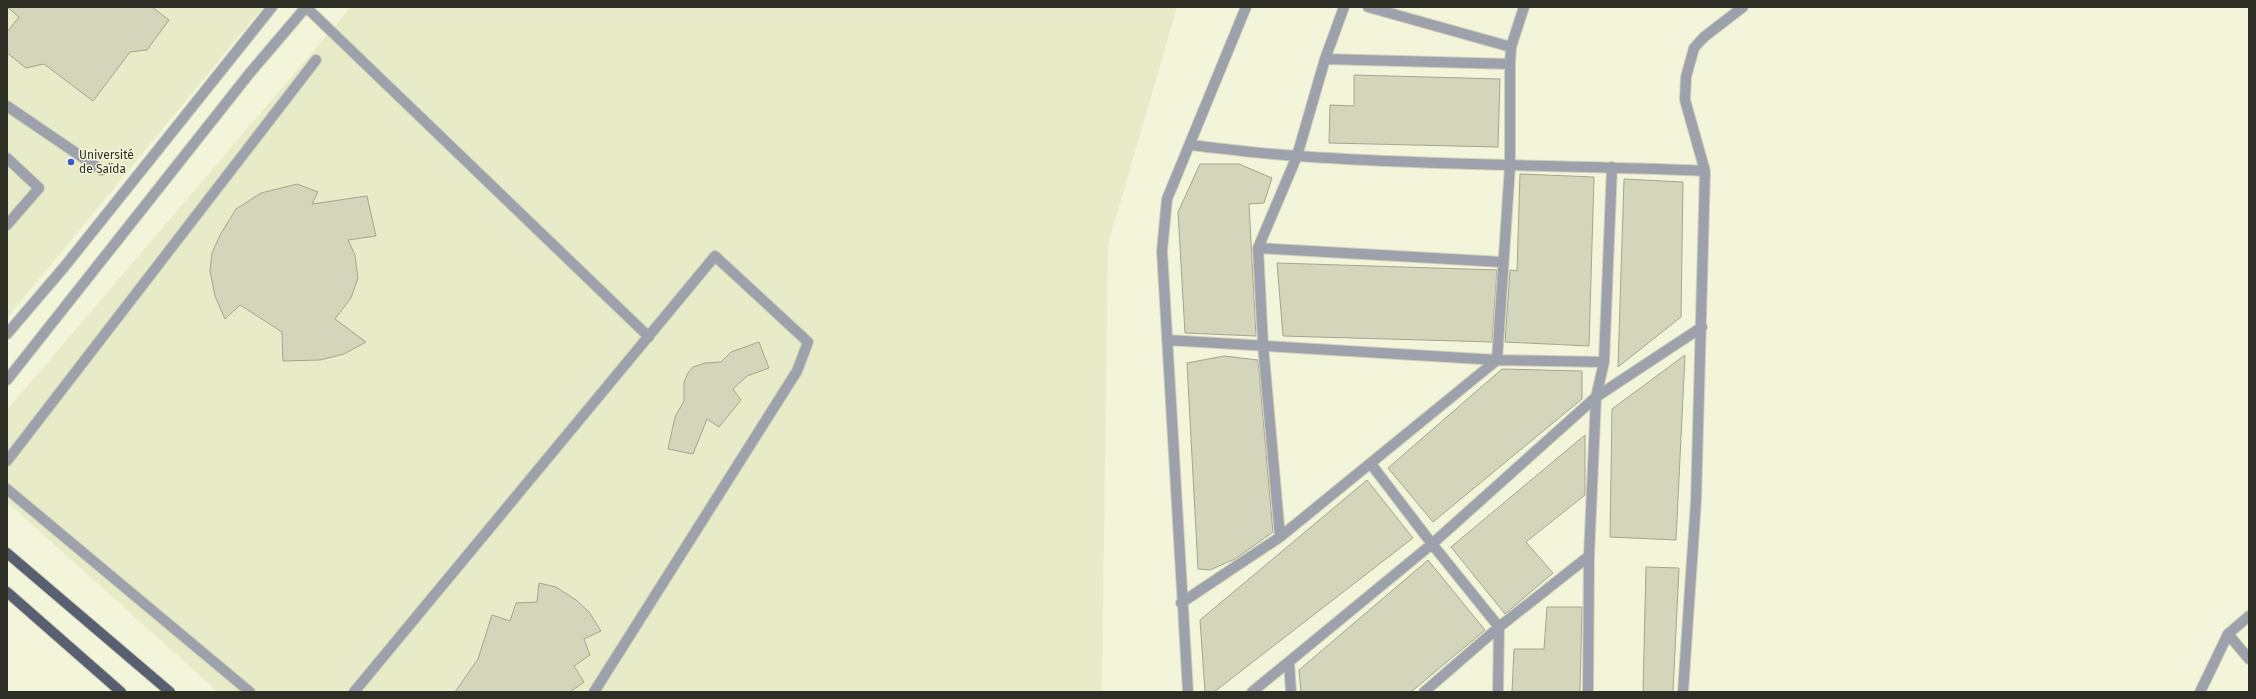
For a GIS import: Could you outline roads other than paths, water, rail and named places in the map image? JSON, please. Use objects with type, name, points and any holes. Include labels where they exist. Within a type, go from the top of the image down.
[{"type":"main road","points":[[7,553],[170,692]]},
{"type":"main road","points":[[7,592],[121,692]]},
{"type":"street","points":[[7,334],[65,266],[272,7]]},
{"type":"street","points":[[7,380],[249,74],[306,7],[649,337]]},
{"type":"street","points":[[1188,692],[1181,603],[1162,251],[1167,199],[1246,7]]},
{"type":"street","points":[[1280,537],[1263,345],[1258,248],[1297,156],[1325,59],[1344,7]]},
{"type":"street","points":[[1368,7],[1511,47]]},
{"type":"street","points":[[1181,603],[1280,537],[1372,464],[1498,360],[1502,262],[1510,166],[1511,47],[1524,7]]},
{"type":"street","points":[[1684,692],[1696,501],[1702,327],[1705,171],[1686,100],[1686,77],[1694,48],[1704,37],[1743,7]]},
{"type":"street","points":[[1325,59],[1510,64]]},
{"type":"street","points":[[7,461],[316,60]]},
{"type":"street","points":[[7,106],[101,170]]},
{"type":"street","points":[[1190,145],[1297,156],[1510,166],[1612,167],[1705,171]]},
{"type":"street","points":[[7,158],[40,188],[7,225]]},
{"type":"street","points":[[1588,692],[1589,556],[1596,397],[1604,362],[1612,167]]},
{"type":"street","points":[[1258,248],[1502,262]]},
{"type":"street","points":[[354,692],[715,256],[808,342],[797,371],[594,692]]},
{"type":"street","points":[[1252,692],[1432,544],[1596,397],[1702,327]]},
{"type":"street","points":[[1167,340],[1498,360],[1604,362]]},
{"type":"street","points":[[1372,464],[1432,544],[1499,627],[1498,692]]},
{"type":"street","points":[[7,489],[250,692]]},
{"type":"street","points":[[1424,692],[1499,627],[1589,556]]},
{"type":"street","points":[[2200,692],[2228,634],[2249,616]]},
{"type":"street","points":[[2228,634],[2249,659]]},
{"type":"street","points":[[1289,662],[1291,692]]},
{"type":"place","name":"Université de Saïda","points":[[71,162]]}]
